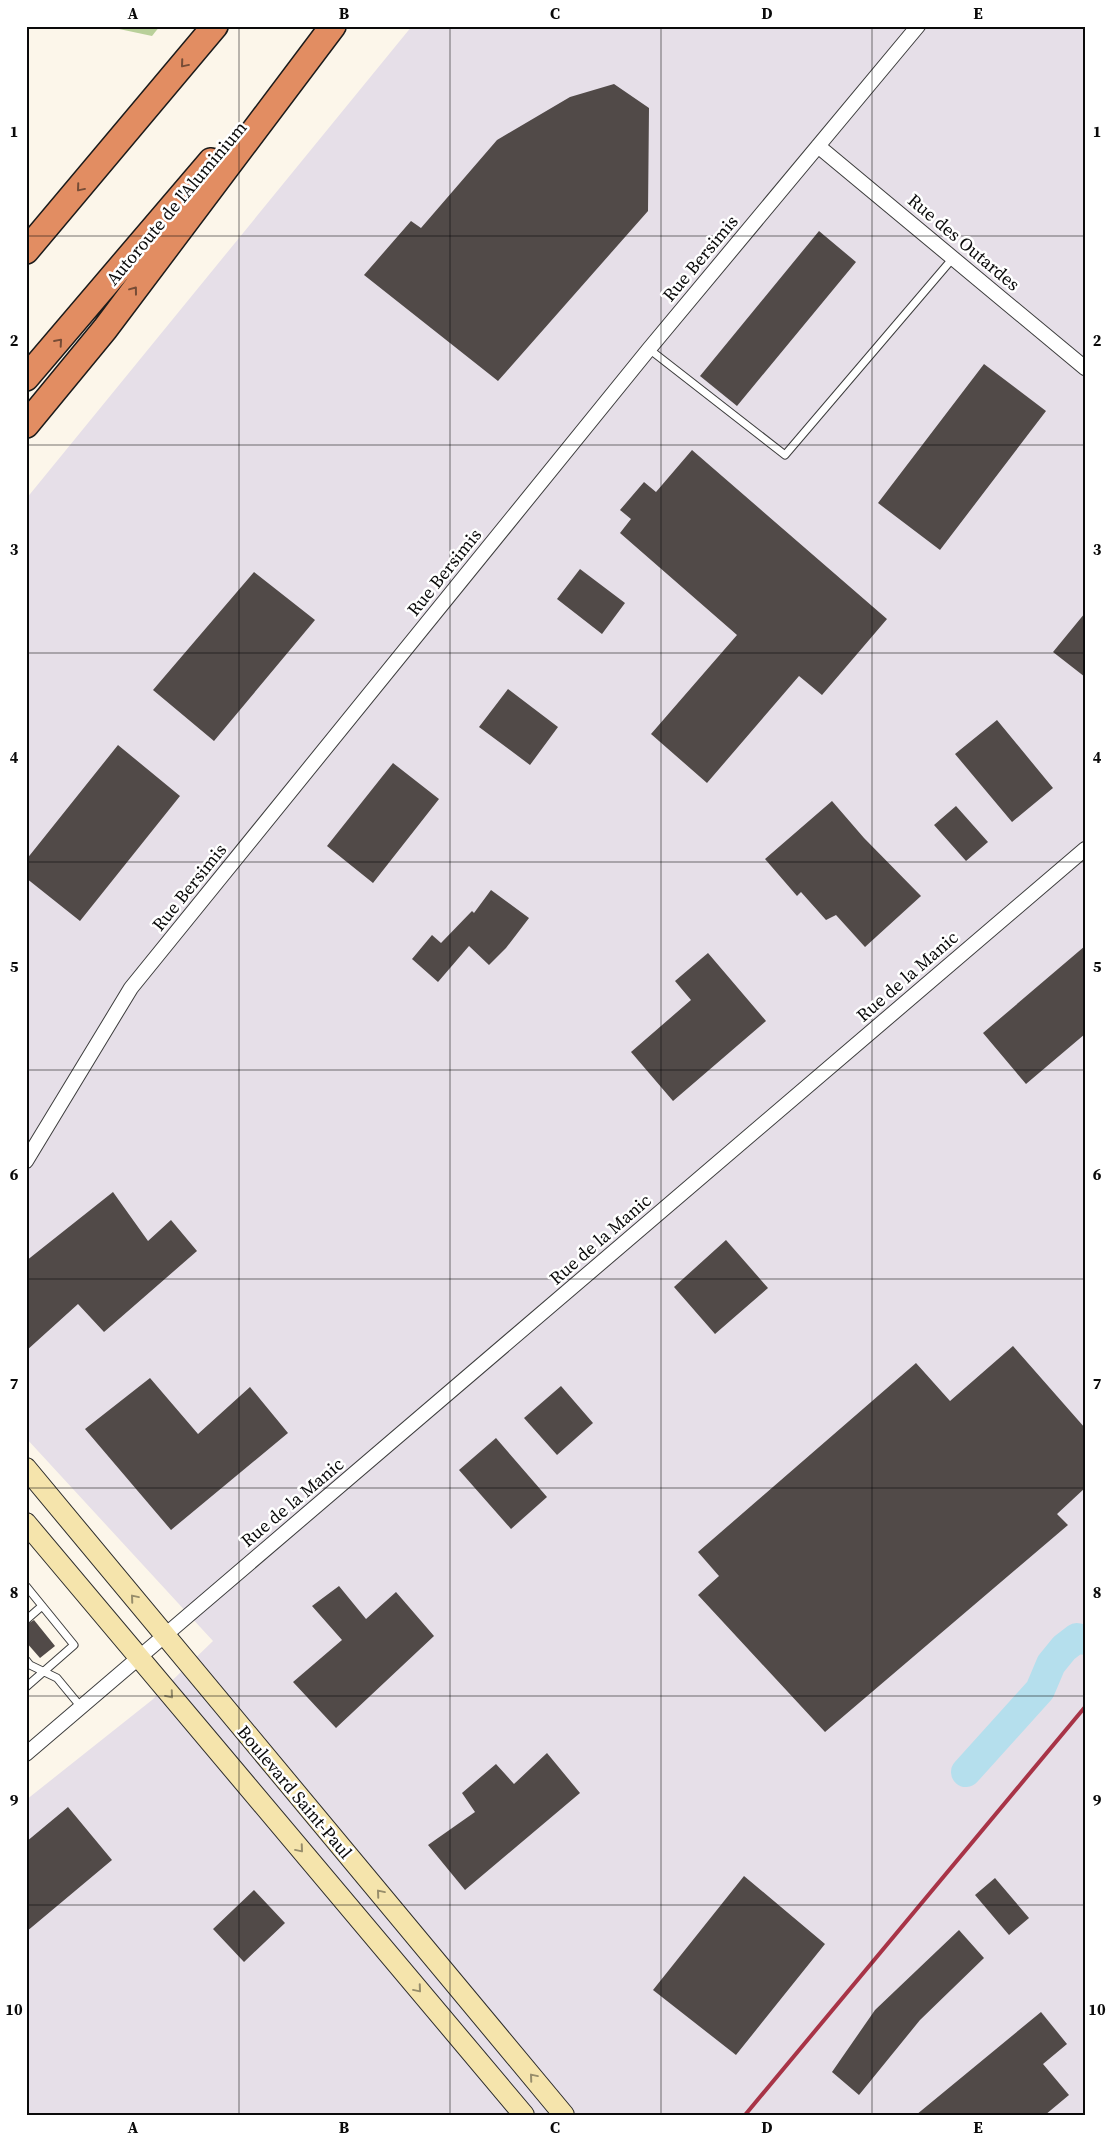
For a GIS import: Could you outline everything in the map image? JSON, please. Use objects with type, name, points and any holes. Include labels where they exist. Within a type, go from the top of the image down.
[{"type":"highway","points":[[26,251],[215,26]]},
{"type":"highway","name":"Autoroute de l'Aluminium","points":[[26,378],[145,240],[323,26]]},
{"type":"highway","points":[[26,425],[105,329],[333,26]]},
{"type":"main road","name":"Boulevard Saint-Paul","points":[[26,1468],[564,2115]]},
{"type":"main road","name":"Boulevard Saint-Paul","points":[[26,1523],[524,2115]]},
{"type":"street","name":"Rue Bersimis","points":[[26,1161],[131,988],[649,348],[918,26]]},
{"type":"street","name":"Rue des Outardes","points":[[818,146],[1085,368]]},
{"type":"street","name":"Rue de la Manic","points":[[26,1754],[1085,849]]},
{"type":"lane","points":[[649,348],[785,455],[953,258]]},
{"type":"lane","points":[[26,1586],[74,1645],[26,1687]]},
{"type":"lane","points":[[26,1620],[42,1606]]},
{"type":"lane","points":[[26,1660],[30,1665],[57,1678],[81,1707]]},
{"type":"shaded area","points":[[412,26],[1085,26],[1085,2115],[26,2115],[26,1800],[152,1700],[213,1641],[26,1438],[26,499]]},
{"type":"green space","points":[[105,26],[160,26],[152,36]]},
{"type":"building","points":[[614,84],[649,108],[648,211],[498,381],[364,275],[411,221],[421,228],[497,140],[570,97]]},
{"type":"building","points":[[819,231],[856,262],[737,406],[700,376]]},
{"type":"building","points":[[984,364],[1046,411],[940,550],[878,503]]},
{"type":"building","points":[[692,450],[887,619],[822,695],[799,676],[707,783],[651,734],[737,635],[620,533],[631,519],[620,510],[644,482],[656,492]]},
{"type":"building","points":[[580,569],[625,603],[602,634],[557,599]]},
{"type":"building","points":[[254,572],[315,620],[214,741],[153,690]]},
{"type":"building","points":[[1085,613],[1085,677],[1053,652]]},
{"type":"building","points":[[508,689],[558,727],[530,765],[479,727]]},
{"type":"building","points":[[997,720],[1053,788],[1012,822],[955,754]]},
{"type":"building","points":[[118,745],[180,796],[80,921],[26,878],[26,860]]},
{"type":"building","points":[[393,763],[439,799],[373,883],[327,846]]},
{"type":"building","points":[[832,801],[864,838],[921,896],[865,947],[836,915],[826,920],[801,892],[797,896],[765,859]]},
{"type":"building","points":[[956,806],[988,842],[966,861],[934,825]]},
{"type":"building","points":[[491,890],[529,918],[506,948],[489,965],[469,946],[438,982],[412,959],[432,935],[441,943],[472,911],[474,913]]},
{"type":"building","points":[[1085,946],[1085,1034],[1026,1084],[983,1033]]},
{"type":"building","points":[[708,953],[766,1021],[673,1101],[631,1052],[691,1000],[675,981]]},
{"type":"building","points":[[113,1192],[148,1241],[171,1220],[197,1251],[104,1332],[78,1304],[26,1351],[26,1261]]},
{"type":"building","points":[[726,1240],[768,1288],[715,1334],[674,1287]]},
{"type":"building","points":[[1013,1346],[1085,1428],[1085,1488],[1057,1514],[1068,1525],[825,1732],[698,1595],[719,1576],[698,1552],[916,1363],[950,1401]]},
{"type":"building","points":[[150,1378],[198,1434],[250,1387],[288,1433],[171,1530],[85,1429]]},
{"type":"building","points":[[561,1386],[593,1423],[557,1455],[524,1418]]},
{"type":"building","points":[[496,1438],[547,1497],[511,1529],[459,1470]]},
{"type":"building","points":[[339,1586],[366,1619],[396,1592],[434,1636],[336,1728],[293,1682],[342,1640],[312,1606]]},
{"type":"building","points":[[34,1620],[55,1646],[40,1658],[26,1642],[26,1625]]},
{"type":"building","points":[[547,1753],[580,1793],[465,1890],[428,1845],[475,1812],[462,1793],[496,1764],[514,1784]]},
{"type":"building","points":[[68,1807],[112,1860],[26,1932],[26,1842]]},
{"type":"building","points":[[744,1876],[825,1944],[736,2055],[653,1990]]},
{"type":"building","points":[[995,1878],[1029,1918],[1009,1935],[975,1895]]},
{"type":"building","points":[[254,1890],[285,1923],[244,1962],[213,1929]]},
{"type":"building","points":[[959,1930],[984,1958],[920,2020],[859,2095],[832,2072],[875,2010]]},
{"type":"building","points":[[1041,2012],[1067,2044],[1043,2064],[1069,2095],[1045,2115],[916,2115]]},
{"type":"waterway","points":[[966,1772],[1040,1690],[1051,1664],[1064,1648],[1077,1638],[1085,1640]]},
{"type":"railway","points":[[745,2115],[1085,1707]]}]
